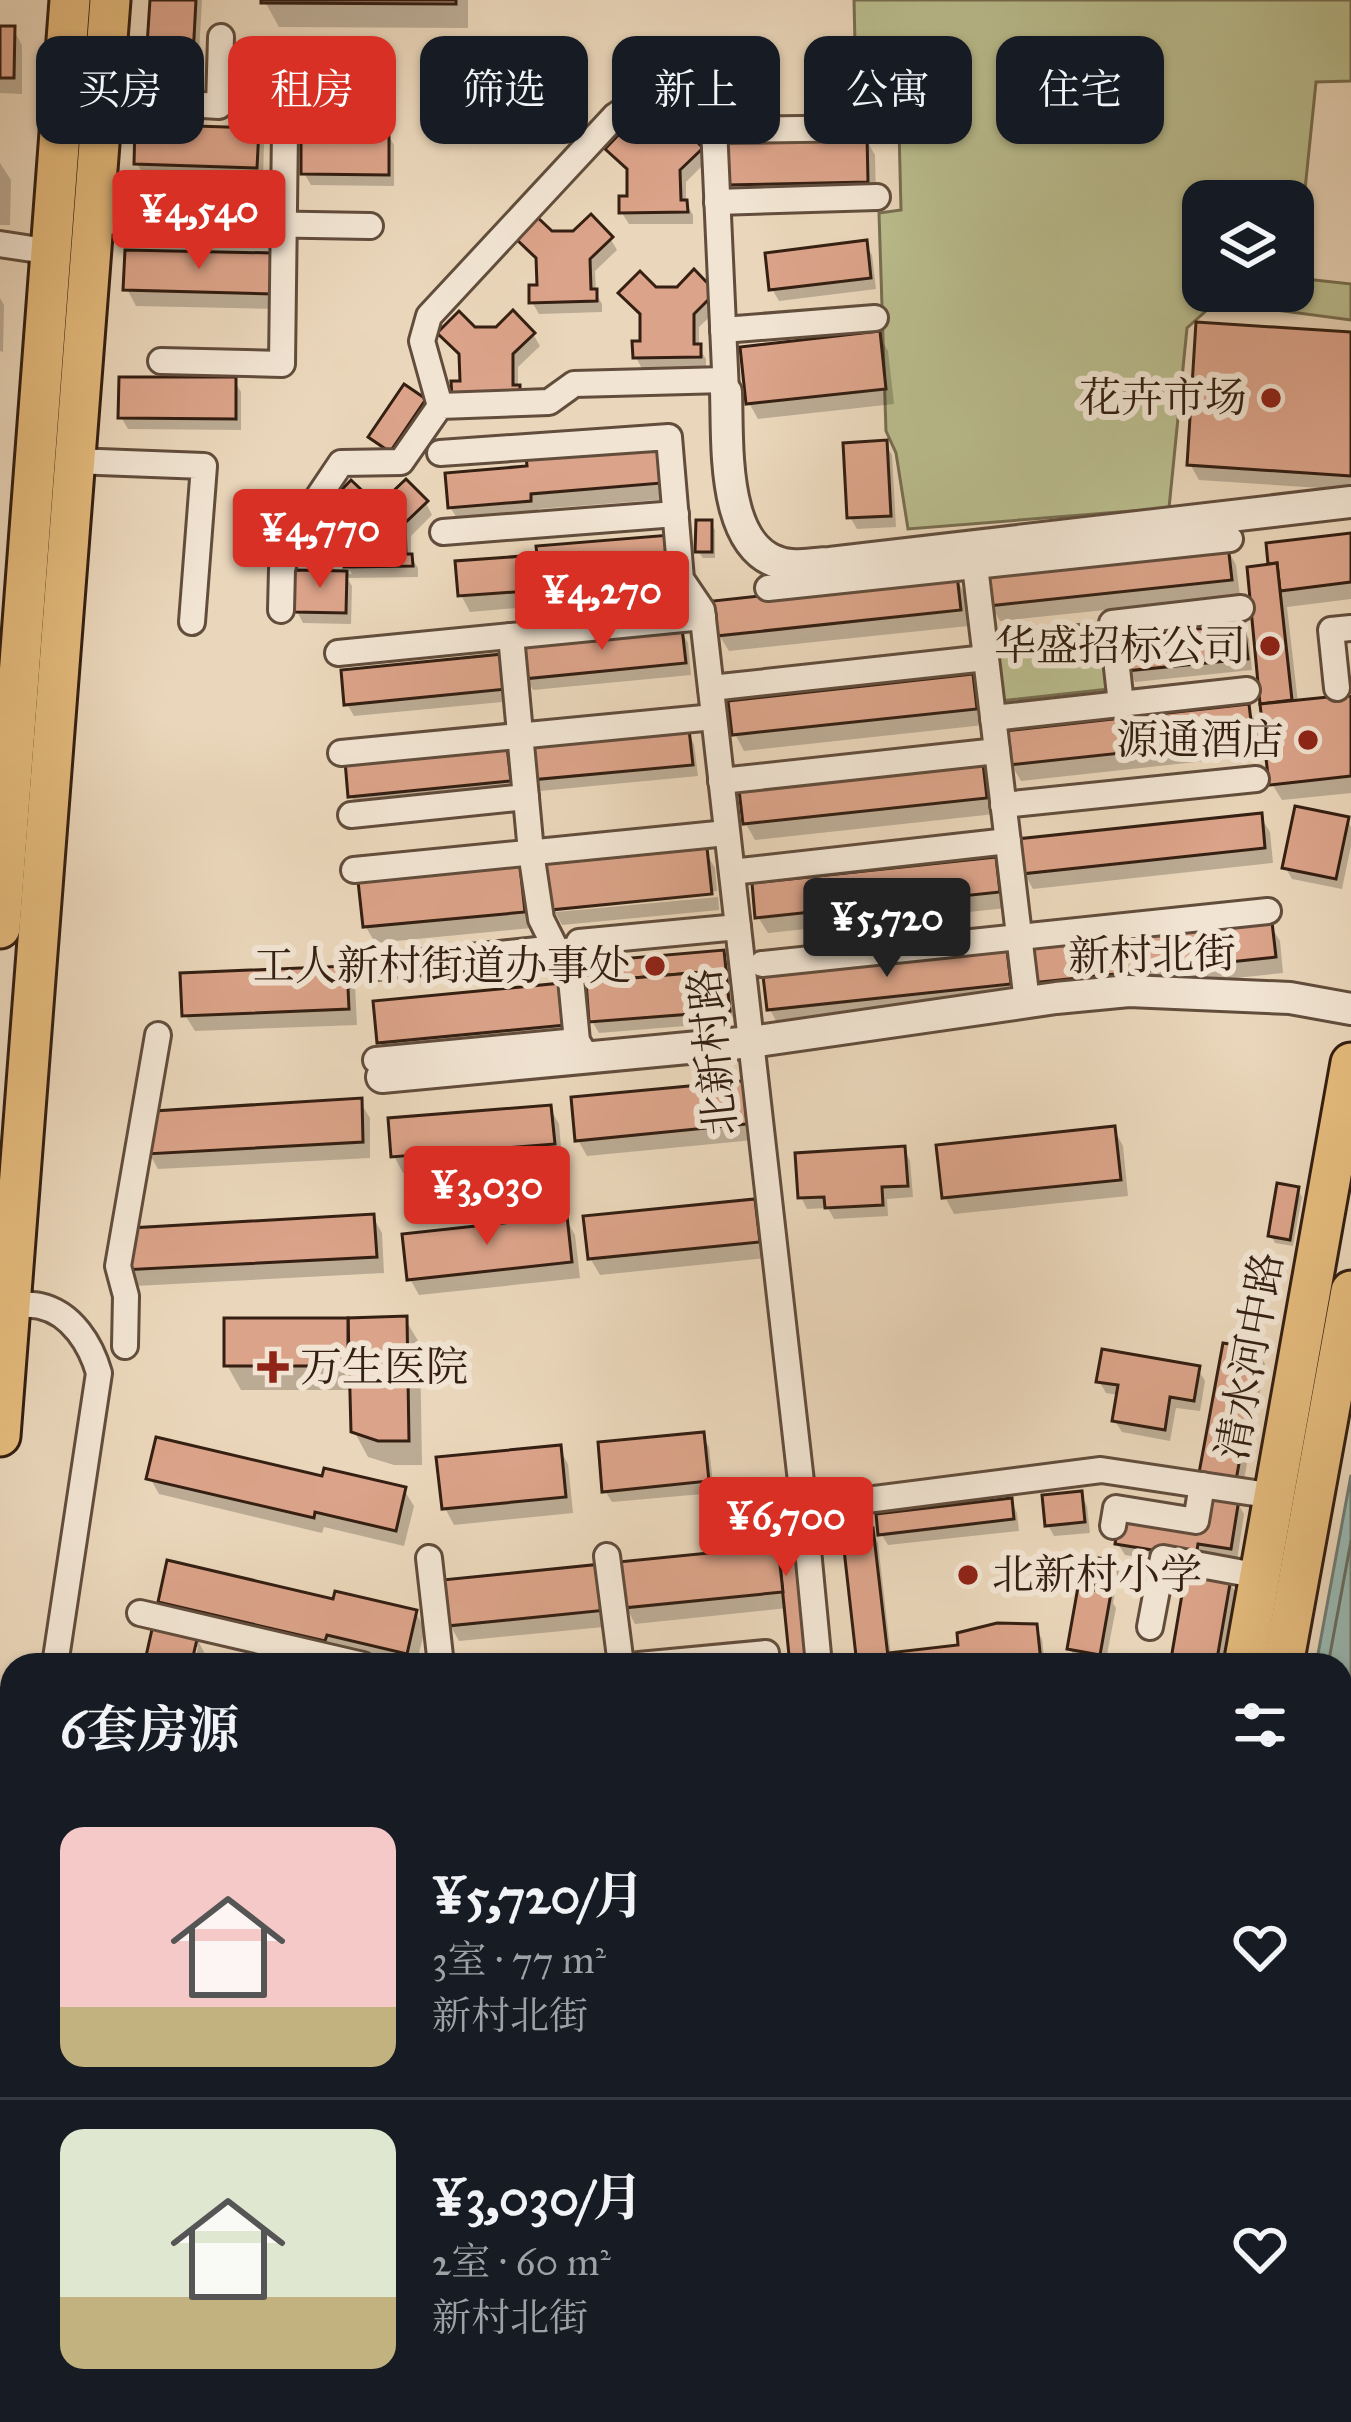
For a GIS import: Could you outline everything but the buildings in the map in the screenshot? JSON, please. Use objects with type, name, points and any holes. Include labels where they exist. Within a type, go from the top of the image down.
[{"type":"main road","points":[[0,928],[16,520],[52,252],[70,0]]},
{"type":"main road","points":[[107,36],[110,0]]},
{"type":"main road","points":[[0,1436],[99,144]]},
{"type":"main road","name":"清水河中路","points":[[1246,1653],[1351,1064]]},
{"type":"main road","name":"清水河中路","points":[[1285,1653],[1351,1291]]},
{"type":"street","points":[[204,105],[218,106],[221,37]]},
{"type":"street","points":[[440,406],[422,341],[429,316],[612,119]]},
{"type":"street","points":[[161,361],[282,364],[285,144]]},
{"type":"street","points":[[714,144],[729,467],[745,538],[762,554],[787,565],[830,563],[1351,502]]},
{"type":"street","points":[[717,202],[877,197]]},
{"type":"street","points":[[93,221],[370,226]]},
{"type":"street","points":[[0,244],[52,252]]},
{"type":"street","points":[[723,330],[875,318]]},
{"type":"street","points":[[440,406],[549,402],[574,384],[725,386]]},
{"type":"street","points":[[280,610],[282,569],[292,536],[341,463],[401,462],[440,406]]},
{"type":"street","name":"北新村路","points":[[440,453],[669,436],[681,578],[703,617],[818,1653]]},
{"type":"street","points":[[74,461],[204,466],[192,622]]},
{"type":"street","points":[[443,532],[676,514]]},
{"type":"street","points":[[768,588],[1230,539]]},
{"type":"street","points":[[975,566],[1027,1002]]},
{"type":"street","points":[[1121,704],[1112,623],[1241,608]]},
{"type":"street","points":[[338,653],[703,617]]},
{"type":"street","points":[[1336,688],[1331,630],[1351,628]]},
{"type":"street","points":[[511,636],[541,920],[567,945],[582,1049]]},
{"type":"street","points":[[711,688],[986,658]]},
{"type":"street","points":[[993,718],[1246,690]]},
{"type":"street","points":[[341,753],[714,717]]},
{"type":"street","points":[[721,781],[997,751]]},
{"type":"street","points":[[1004,805],[1256,779]]},
{"type":"street","points":[[351,815],[526,797]]},
{"type":"street","points":[[353,870],[727,832]]},
{"type":"street","points":[[732,872],[1008,841]]},
{"type":"street","points":[[762,964],[1268,910]]},
{"type":"street","points":[[365,968],[738,927]]},
{"type":"street","name":"新村北街","points":[[379,1068],[582,1049],[751,1042],[1129,991],[1290,998],[1351,1009]]},
{"type":"street","points":[[91,1348],[131,1347],[118,1265],[158,1035]]},
{"type":"street","points":[[9,1304],[52,1310],[91,1348],[99,1373],[57,1653]]},
{"type":"street","points":[[804,1508],[1101,1470],[1274,1496]]},
{"type":"street","points":[[1113,1526],[1115,1508],[1196,1521],[1202,1485]]},
{"type":"street","points":[[607,1556],[619,1653]]},
{"type":"street","points":[[429,1558],[439,1653]]},
{"type":"street","points":[[1150,1627],[1163,1558],[1260,1576]]},
{"type":"street","points":[[140,1613],[312,1653]]},
{"type":"green space","points":[[854,0],[1351,0],[1351,81],[1316,82],[1306,180],[1182,180],[1182,312],[1205,312],[1187,328],[1169,508],[908,529],[896,453],[886,431],[879,213],[901,210],[899,144],[972,144],[972,36],[855,36]]},
{"type":"green space","points":[[1314,280],[1351,284],[1351,320],[1291,312],[1314,312]]},
{"type":"green space","points":[[1102,622],[1109,689],[999,701],[992,634]]},
{"type":"water","points":[[1351,1475],[1351,1653],[1318,1653]]},
{"type":"place","name":"花卉市场","points":[[1271,398]]},
{"type":"place","name":"华盛招标公司","points":[[1270,646]]},
{"type":"place","name":"源通酒店","points":[[1308,740]]},
{"type":"place","name":"工人新村街道办事处","points":[[655,966]]},
{"type":"place","name":"万生医院","points":[[273,1367]]},
{"type":"place","name":"北新村小学","points":[[968,1575]]}]
